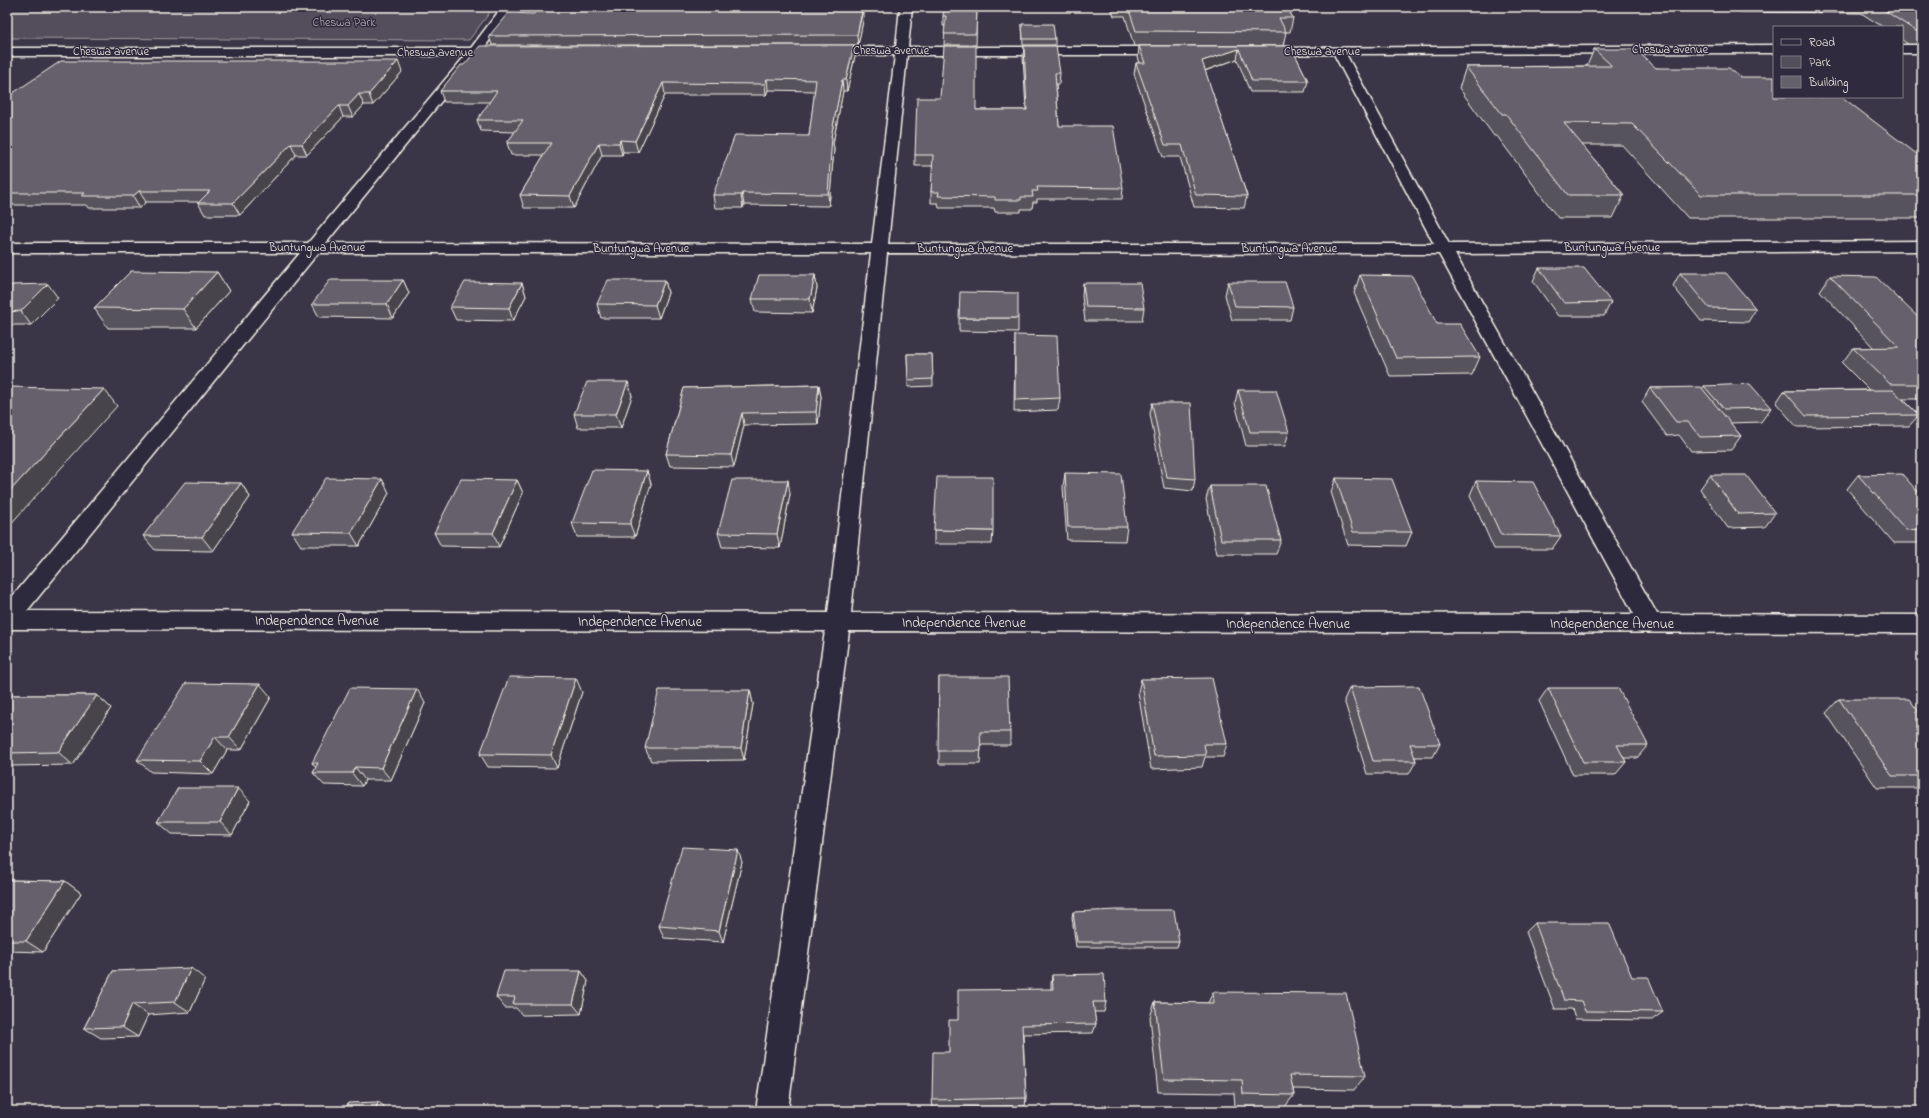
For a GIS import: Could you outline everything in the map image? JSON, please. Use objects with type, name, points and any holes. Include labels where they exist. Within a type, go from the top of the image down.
[{"type":"street","points":[[7,620],[474,53],[508,7]]},
{"type":"street","points":[[772,1111],[838,623],[906,7]]},
{"type":"street","points":[[1903,49],[1922,48]]},
{"type":"street","name":"Cheswa avenue","points":[[1252,51],[1339,52],[1773,49]]},
{"type":"street","name":"Cheswa avenue","points":[[815,51],[1180,51]]},
{"type":"street","name":"Cheswa avenue","points":[[7,52],[513,52]]},
{"type":"street","points":[[1339,52],[1444,249],[1651,624]]},
{"type":"street","name":"Buntungwa Avenue","points":[[7,248],[1444,249],[1922,246]]},
{"type":"street","name":"Independence Avenue","points":[[7,620],[838,623],[1922,624]]},
{"type":"green space","name":"Cheswa Park","points":[[7,7],[494,7],[469,40],[7,38]]},
{"type":"building","points":[[539,7],[863,7],[857,35],[489,36],[508,13],[534,14]]},
{"type":"building","points":[[944,7],[977,7],[976,34],[944,34],[946,16],[943,16]]},
{"type":"building","points":[[1128,7],[1287,7],[1293,18],[1279,18],[1286,32],[1136,31]]},
{"type":"building","points":[[1879,7],[1922,7],[1922,31],[1916,31]]},
{"type":"building","points":[[1022,24],[1053,24],[1055,39],[1023,39]]},
{"type":"building","points":[[854,45],[846,80],[842,80],[831,137],[828,194],[742,193],[741,195],[713,195],[735,135],[809,136],[816,80],[767,79],[765,84],[663,83],[635,141],[620,140],[619,143],[599,143],[570,196],[520,195],[551,143],[507,143],[523,120],[477,120],[497,91],[440,91],[461,65],[464,65],[480,46]]},
{"type":"building","points":[[944,46],[976,46],[976,110],[1027,110],[1024,46],[1056,46],[1060,73],[1055,73],[1059,126],[1113,126],[1123,188],[1037,187],[1038,191],[1032,191],[1033,197],[1021,197],[1021,200],[995,200],[995,197],[938,196],[939,192],[931,192],[933,155],[915,155],[917,98],[940,98]]},
{"type":"building","points":[[1139,46],[1291,46],[1308,81],[1252,81],[1239,49],[1202,61],[1247,196],[1196,195],[1182,145],[1165,145],[1136,63],[1145,63]]},
{"type":"building","points":[[1594,49],[1635,49],[1656,68],[1729,68],[1740,77],[1773,77],[1773,98],[1843,98],[1922,158],[1922,195],[1701,195],[1632,124],[1564,123],[1624,195],[1568,195],[1506,114],[1502,114],[1466,67],[1612,66]]},
{"type":"building","points":[[61,61],[398,61],[369,94],[359,94],[348,106],[339,106],[302,144],[291,144],[233,203],[198,203],[210,191],[139,191],[133,196],[82,196],[85,193],[7,193],[7,97]]},
{"type":"building","points":[[1539,268],[1584,268],[1611,302],[1564,303]]},
{"type":"building","points":[[131,271],[217,272],[183,309],[94,308]]},
{"type":"building","points":[[1680,273],[1726,273],[1756,309],[1709,308]]},
{"type":"building","points":[[759,275],[815,275],[810,299],[752,299]]},
{"type":"building","points":[[1360,275],[1412,276],[1437,324],[1460,324],[1480,357],[1396,358]]},
{"type":"building","points":[[1830,276],[1876,277],[1922,321],[1922,384],[1890,384],[1853,348],[1899,347]]},
{"type":"building","points":[[330,280],[403,280],[387,304],[312,304]]},
{"type":"building","points":[[608,280],[665,280],[655,305],[597,304]]},
{"type":"building","points":[[465,282],[522,283],[509,308],[450,307]]},
{"type":"building","points":[[1228,282],[1285,282],[1293,307],[1235,306]]},
{"type":"building","points":[[1083,283],[1140,283],[1144,308],[1086,307]]},
{"type":"building","points":[[48,284],[21,311],[7,312],[7,290],[12,285]]},
{"type":"building","points":[[960,292],[1018,293],[1018,318],[959,318]]},
{"type":"building","points":[[1015,335],[1057,336],[1060,398],[1015,400]]},
{"type":"building","points":[[907,354],[932,354],[933,379],[908,380]]},
{"type":"building","points":[[587,382],[628,382],[616,414],[574,414]]},
{"type":"building","points":[[1750,384],[1771,408],[1724,409],[1704,386]]},
{"type":"building","points":[[819,385],[816,412],[742,413],[731,455],[666,454],[684,388]]},
{"type":"building","points":[[7,387],[104,389],[7,494]]},
{"type":"building","points":[[1701,387],[1741,436],[1700,437],[1688,422],[1676,422],[1650,388]]},
{"type":"building","points":[[1238,390],[1276,390],[1289,432],[1250,432]]},
{"type":"building","points":[[1893,390],[1919,415],[1806,416],[1784,391]]},
{"type":"building","points":[[1152,403],[1191,403],[1195,479],[1167,477]]},
{"type":"building","points":[[592,470],[647,471],[630,524],[572,523]]},
{"type":"building","points":[[1065,473],[1121,474],[1127,527],[1068,527]]},
{"type":"building","points":[[1902,474],[1917,491],[1922,491],[1922,529],[1906,530],[1858,475]]},
{"type":"building","points":[[1710,475],[1746,475],[1775,513],[1738,514]]},
{"type":"building","points":[[937,477],[993,477],[993,531],[934,530]]},
{"type":"building","points":[[326,478],[382,479],[351,533],[292,532]]},
{"type":"building","points":[[1336,478],[1392,479],[1412,532],[1353,532]]},
{"type":"building","points":[[461,479],[517,480],[493,533],[434,533]]},
{"type":"building","points":[[732,480],[788,480],[777,534],[718,533]]},
{"type":"building","points":[[1476,481],[1533,482],[1561,536],[1501,535]]},
{"type":"building","points":[[185,482],[241,483],[202,537],[143,536]]},
{"type":"building","points":[[1210,486],[1266,486],[1281,540],[1221,540]]},
{"type":"building","points":[[509,677],[576,678],[551,755],[480,754]]},
{"type":"building","points":[[939,677],[1008,677],[1010,732],[980,732],[981,751],[938,751]]},
{"type":"building","points":[[1212,678],[1227,744],[1204,744],[1206,755],[1154,756],[1141,679]]},
{"type":"building","points":[[186,683],[260,684],[229,737],[215,737],[200,761],[137,760]]},
{"type":"building","points":[[1419,686],[1440,744],[1410,744],[1416,761],[1373,761],[1350,687]]},
{"type":"building","points":[[350,688],[417,689],[381,768],[355,767],[352,773],[313,773],[318,763],[312,763]]},
{"type":"building","points":[[1548,688],[1618,688],[1648,745],[1617,745],[1626,762],[1583,762]]},
{"type":"building","points":[[659,690],[750,690],[741,748],[645,748]]},
{"type":"building","points":[[7,695],[97,695],[58,752],[7,753]]},
{"type":"building","points":[[1839,699],[1909,699],[1922,716],[1922,776],[1892,776]]},
{"type":"building","points":[[178,788],[238,788],[220,822],[158,822]]},
{"type":"building","points":[[682,847],[738,850],[719,931],[659,926]]},
{"type":"building","points":[[7,880],[65,881],[26,941],[7,941]]},
{"type":"building","points":[[1174,910],[1179,942],[1077,942],[1073,912]]},
{"type":"building","points":[[1535,923],[1609,923],[1632,977],[1648,977],[1663,1012],[1585,1011],[1581,1001],[1564,1000]]},
{"type":"building","points":[[191,968],[175,1002],[132,1004],[122,1027],[84,1028],[113,971]]},
{"type":"building","points":[[504,971],[581,971],[573,1004],[513,1004],[515,997],[496,997]]},
{"type":"building","points":[[1104,974],[1106,1002],[1093,1002],[1096,1024],[1022,1025],[1026,1098],[932,1100],[933,1052],[949,1052],[949,1020],[958,1020],[958,990],[1053,989],[1052,975]]},
{"type":"building","points":[[1213,992],[1346,993],[1365,1076],[1290,1075],[1294,1095],[1243,1094],[1242,1080],[1164,1079],[1155,1002],[1214,1003]]},
{"type":"building","points":[[378,1102],[375,1111],[345,1111],[348,1103]]}]
